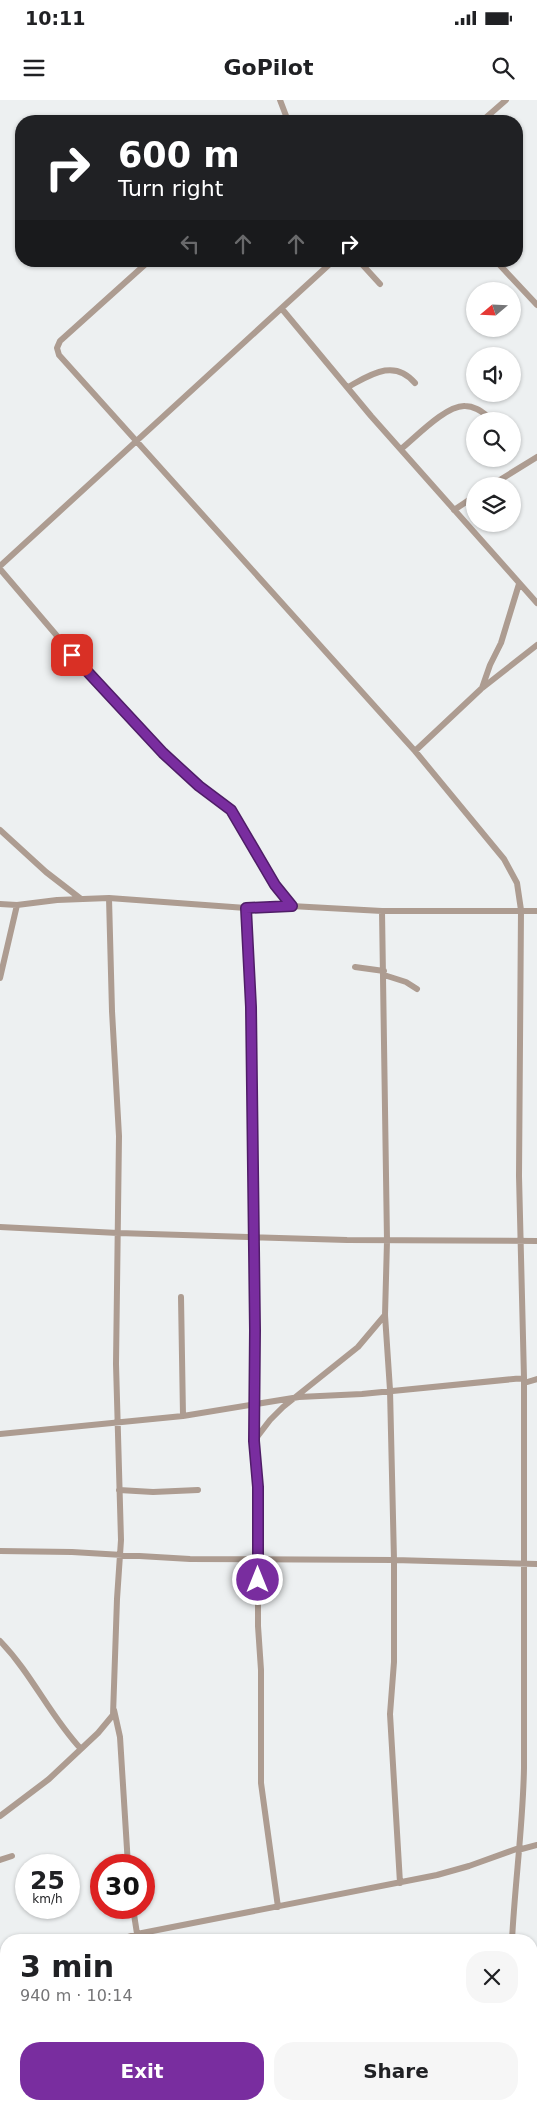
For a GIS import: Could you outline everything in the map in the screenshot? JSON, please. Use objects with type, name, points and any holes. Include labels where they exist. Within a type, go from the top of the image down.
[{"type":"street","points":[[280,100],[286,115]]},
{"type":"street","points":[[487,115],[497,103],[506,100]]},
{"type":"street","points":[[142,267],[60,341],[57,348],[61,358],[415,751],[512,871],[517,883],[521,910],[524,1768],[523,1815],[518,1849],[512,1934]]},
{"type":"street","points":[[292,906],[275,885],[231,810],[199,786],[163,753],[98,684],[0,567],[136,440],[327,267]]},
{"type":"street","points":[[364,267],[380,284]]},
{"type":"street","points":[[502,267],[537,305]]},
{"type":"street","points":[[282,309],[401,449],[537,603]]},
{"type":"street","points":[[348,387],[369,375],[391,370],[402,371],[414,383]]},
{"type":"street","points":[[401,449],[455,407],[470,406],[483,412]]},
{"type":"street","points":[[505,477],[537,457]]},
{"type":"street","points":[[454,510],[466,502]]},
{"type":"street","points":[[481,689],[501,643],[520,584]]},
{"type":"street","points":[[415,751],[481,689],[537,645]]},
{"type":"street","points":[[0,830],[46,872],[81,899]]},
{"type":"street","points":[[0,904],[17,905],[109,898],[246,908],[292,906],[382,911],[537,911]]},
{"type":"street","points":[[0,1816],[49,1779],[98,1734],[113,1715],[114,1709],[117,1598],[121,1556],[116,1364],[119,1136],[112,1018],[109,898]]},
{"type":"street","points":[[0,978],[17,905]]},
{"type":"street","points":[[246,908],[251,1007],[254,1441],[258,1487],[261,1783],[278,1907]]},
{"type":"street","points":[[382,911],[387,1240],[385,1315],[390,1390],[394,1560],[394,1662],[390,1714],[400,1883]]},
{"type":"street","points":[[355,966],[384,973],[406,982],[416,989]]},
{"type":"street","points":[[0,1227],[254,1237],[537,1241]]},
{"type":"street","points":[[181,1297],[183,1416]]},
{"type":"street","points":[[254,1441],[270,1420],[358,1347],[385,1315]]},
{"type":"street","points":[[0,1434],[118,1424],[183,1416],[298,1397],[362,1394],[390,1390],[537,1379]]},
{"type":"street","points":[[119,1490],[153,1492],[198,1490]]},
{"type":"street","points":[[0,1551],[72,1552],[121,1556],[258,1561],[394,1560],[537,1564]]},
{"type":"street","points":[[0,1641],[21,1666],[64,1729],[81,1749]]},
{"type":"street","points":[[114,1709],[120,1737],[127,1854]]},
{"type":"street","points":[[151,1934],[400,1883],[469,1866],[518,1849],[537,1845]]},
{"type":"street","points":[[0,1860],[12,1856]]},
{"type":"street","points":[[135,1919],[137,1934]]},
{"type":"route","points":[[72,655],[163,753],[199,786],[231,810],[275,885],[292,906],[246,908],[251,1007],[255,1330],[254,1441],[258,1487],[258,1580]]}]
